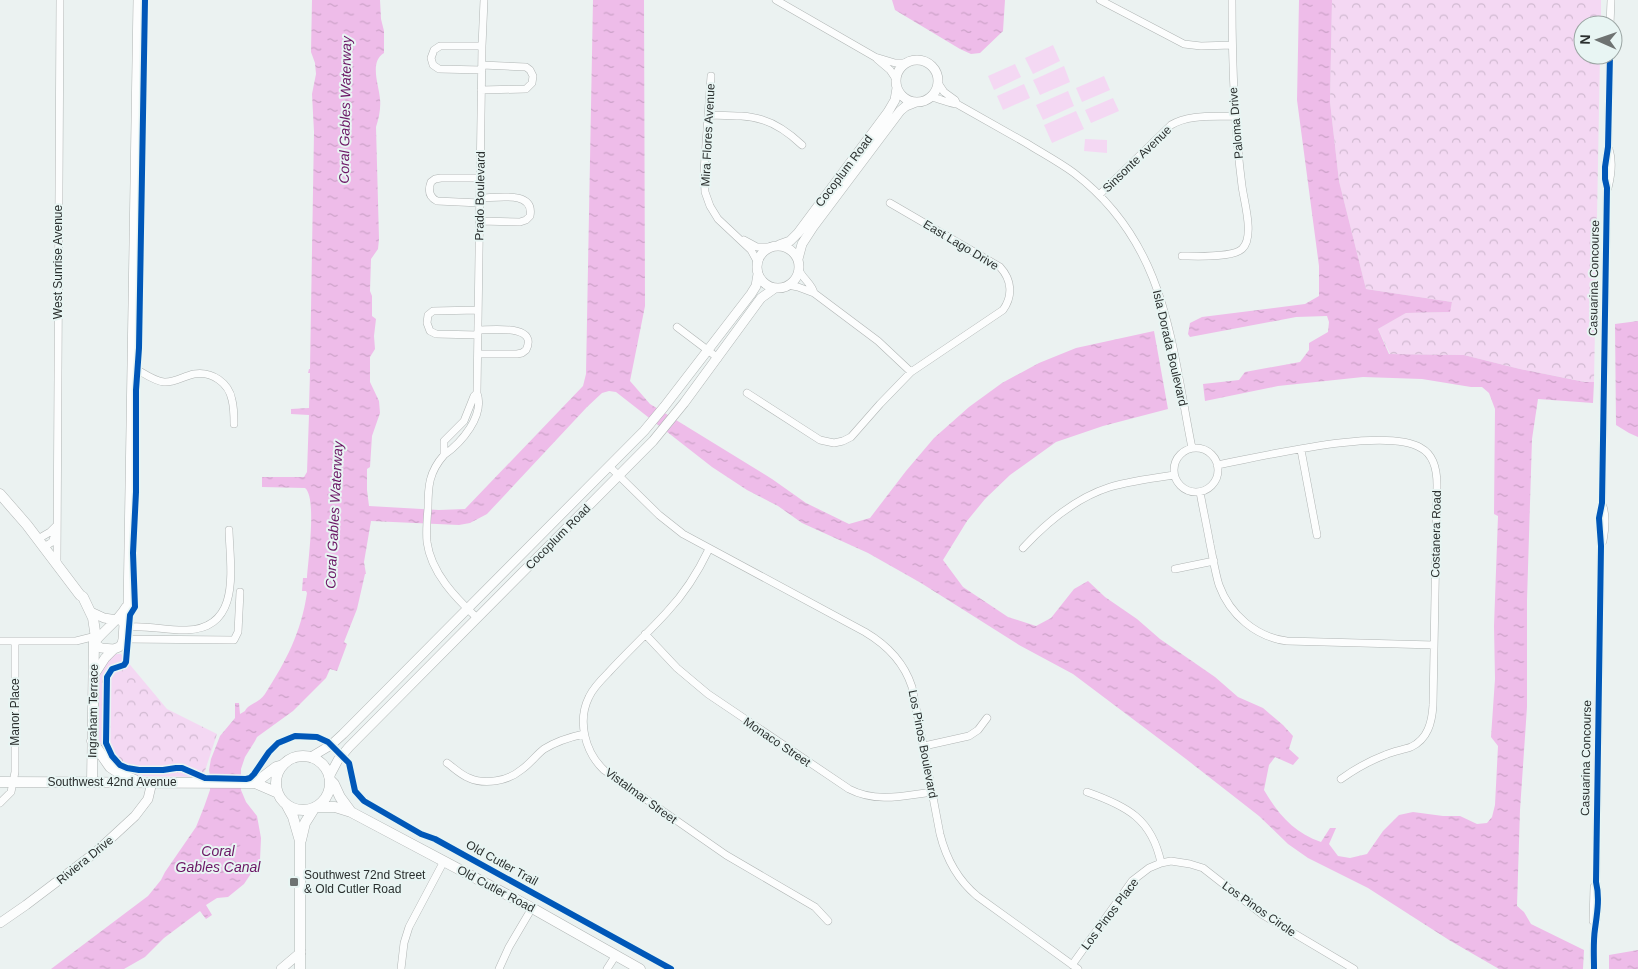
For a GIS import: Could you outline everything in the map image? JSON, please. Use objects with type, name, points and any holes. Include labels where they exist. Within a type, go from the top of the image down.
[{"type":"main road","points":[[0,494],[41,543],[80,596],[83,597],[91,612],[96,632],[94,640]]},
{"type":"main road","points":[[80,596],[94,640]]},
{"type":"main road","name":"Ingraham Terrace","points":[[92,782],[94,640]]},
{"type":"main road","points":[[92,741],[110,767],[138,782]]},
{"type":"main road","points":[[251,783],[269,774],[276,767],[297,757],[311,757],[323,765],[329,778],[330,786],[326,796],[315,807],[305,823],[300,841]]},
{"type":"main road","points":[[283,765],[276,781],[278,793],[294,817],[300,841],[300,969]]},
{"type":"main road","name":"Old Cutler Road","points":[[329,778],[351,812]]},
{"type":"main road","name":"Southwest 42nd Avenue","points":[[0,782],[251,783],[278,793]]},
{"type":"main road","points":[[286,804],[301,810],[315,807]]},
{"type":"main road","name":"Old Cutler Road","points":[[315,807],[334,807],[351,812],[532,908],[640,969]]},
{"type":"street","name":"West Sunrise Avenue","points":[[58,566],[60,0]]},
{"type":"street","points":[[94,675],[103,661],[114,649],[120,646],[128,604],[138,0]]},
{"type":"street","name":"Prado Boulevard","points":[[476,618],[450,589],[435,566],[428,548],[427,535],[429,484],[433,469],[444,454],[454,448],[473,422],[478,404],[484,0]]},
{"type":"street","points":[[777,0],[875,57],[890,70],[904,98],[916,102],[926,100],[934,93],[938,83],[938,76],[930,64],[918,60],[896,63],[875,57]]},
{"type":"street","points":[[1100,0],[1184,44],[1232,45]]},
{"type":"street","name":"Paloma Drive","points":[[1182,256],[1235,253],[1245,244],[1248,234],[1234,116],[1232,0]]},
{"type":"street","points":[[1610,15],[1611,0]]},
{"type":"street","points":[[482,46],[440,46],[434,50],[431,58],[433,65],[439,69],[526,67],[532,73],[533,78],[530,86],[524,90],[482,90]]},
{"type":"street","points":[[896,83],[898,72],[905,63]]},
{"type":"street","name":"Casuarina Concourse","points":[[1594,969],[1595,929],[1598,910],[1596,882],[1601,546],[1604,529],[1604,509],[1602,503],[1607,188],[1611,168],[1611,154],[1608,147],[1610,65]]},
{"type":"street","name":"Mira Flores Avenue","points":[[711,76],[704,170],[705,192],[710,206],[718,219],[741,240]]},
{"type":"street","name":"Cocoplum Road","points":[[769,247],[790,241],[798,233],[888,112],[895,100],[896,83]]},
{"type":"street","name":"Isla Dorada Boulevard","points":[[938,83],[944,92],[955,100],[957,104]]},
{"type":"street","name":"Isla Dorada Boulevard","points":[[930,97],[957,104],[1065,167],[1099,195],[1131,234],[1144,256],[1155,281],[1170,335],[1192,448]]},
{"type":"street","name":"Cocoplum Road","points":[[799,270],[798,259],[802,244],[813,227],[900,112],[906,106],[916,102]]},
{"type":"street","points":[[708,115],[747,116],[765,120],[782,128],[802,145]]},
{"type":"street","name":"Sinsonte Avenue","points":[[1099,195],[1171,125],[1196,118],[1234,116]]},
{"type":"street","points":[[480,178],[438,178],[432,182],[429,190],[432,198],[437,201],[522,199],[529,204],[531,210],[530,216],[523,221],[480,222]]},
{"type":"street","name":"East Lago Drive","points":[[890,204],[995,264],[1004,272],[1010,285],[1006,307],[1000,313],[911,372]]},
{"type":"street","points":[[741,240],[759,247],[769,247]]},
{"type":"street","points":[[741,240],[753,252],[757,261]]},
{"type":"street","points":[[779,245],[791,249],[798,259]]},
{"type":"street","points":[[757,261],[764,250],[769,247]]},
{"type":"street","name":"Cocoplum Road","points":[[311,757],[333,743],[644,431],[751,294],[756,286],[758,274],[757,261]]},
{"type":"street","points":[[799,270],[804,279],[813,288],[814,293]]},
{"type":"street","points":[[788,286],[793,282],[799,270]]},
{"type":"street","points":[[747,394],[820,440],[834,443],[851,437],[911,372],[878,341],[814,293],[798,287],[775,288],[765,283],[758,274]]},
{"type":"street","name":"Cocoplum Road","points":[[329,778],[338,760],[349,747],[654,441],[718,358],[760,298],[775,288]]},
{"type":"street","points":[[478,310],[433,311],[428,315],[427,323],[430,331],[436,334],[520,331],[527,336],[526,350],[520,354],[478,354]]},
{"type":"street","points":[[677,327],[718,358]]},
{"type":"street","points":[[132,367],[162,382],[173,381],[199,373],[217,378],[226,386],[231,395],[234,424]]},
{"type":"street","name":"Prado Boulevard","points":[[444,454],[444,441],[464,421],[477,393]]},
{"type":"street","name":"Costanera Road","points":[[1217,465],[1346,442],[1395,441],[1411,443],[1421,448],[1432,459],[1437,477],[1433,711],[1431,724],[1424,736],[1412,746],[1378,758],[1357,768],[1341,779]]},
{"type":"street","points":[[1192,448],[1208,451],[1216,460],[1217,465],[1216,479],[1212,485],[1200,492],[1186,490],[1180,486],[1174,475],[1175,460],[1179,454],[1192,448]]},
{"type":"street","points":[[1301,450],[1317,535]]},
{"type":"street","name":"Los Pinos Boulevard","points":[[609,466],[666,521],[683,534],[857,627],[889,650],[903,666],[915,697],[942,844],[953,867],[966,886],[986,903],[1075,967]]},
{"type":"street","points":[[1023,548],[1059,514],[1082,500],[1110,487],[1174,475]]},
{"type":"street","points":[[1200,492],[1219,584],[1230,606],[1243,621],[1269,637],[1298,642],[1434,645]]},
{"type":"street","points":[[41,543],[57,527]]},
{"type":"street","points":[[91,612],[123,628],[191,630],[210,624],[220,617],[227,605],[230,588],[229,530]]},
{"type":"street","name":"Vistalmar Street","points":[[709,549],[695,576],[680,597],[611,669],[592,692],[585,711],[584,734],[593,756],[604,770],[726,854],[816,907],[828,921]]},
{"type":"street","points":[[1175,569],[1214,561]]},
{"type":"street","points":[[0,641],[94,640],[108,628],[118,627],[234,640],[238,632],[240,592]]},
{"type":"street","name":"Monaco Street","points":[[645,634],[677,668],[708,694],[849,789],[865,796],[882,798],[932,792]]},
{"type":"street","points":[[94,640],[101,648],[114,649]]},
{"type":"street","name":"Manor Place","points":[[14,782],[15,641]]},
{"type":"street","points":[[924,746],[969,736],[978,730],[986,718]]},
{"type":"street","points":[[447,763],[472,779],[485,782],[498,780],[513,776],[521,771],[552,744],[584,734]]},
{"type":"street","points":[[0,803],[11,792],[14,782]]},
{"type":"street","name":"Riviera Drive","points":[[0,923],[26,906],[96,852],[135,816],[148,799],[152,782]]},
{"type":"street","points":[[1087,792],[1113,802],[1142,822],[1154,839],[1161,863]]},
{"type":"street","points":[[401,969],[404,943],[409,927],[444,861]]},
{"type":"street","name":"Los Pinos Place","points":[[1075,967],[1132,881],[1145,870],[1161,863]]},
{"type":"street","name":"Los Pinos Circle","points":[[1161,863],[1186,863],[1203,868],[1264,915],[1354,969]]},
{"type":"street","points":[[499,969],[509,947],[532,908]]},
{"type":"street","points":[[281,969],[301,952]]},
{"type":"street","points":[[607,969],[616,956]]},
{"type":"green space","points":[[1332,0],[1601,0],[1601,15],[1573,15],[1573,65],[1600,65],[1594,382],[1520,369],[1464,355],[1390,354],[1378,329],[1406,313],[1449,312],[1452,302],[1366,289],[1339,181],[1330,102]]},
{"type":"green space","points":[[1053,45],[1060,61],[1033,74],[1025,58]]},
{"type":"green space","points":[[1015,64],[1021,77],[994,90],[988,76]]},
{"type":"green space","points":[[1064,66],[1070,82],[1040,95],[1033,80]]},
{"type":"green space","points":[[1104,76],[1110,90],[1082,102],[1076,88]]},
{"type":"green space","points":[[1024,84],[1030,98],[1003,110],[997,96]]},
{"type":"green space","points":[[1068,91],[1074,106],[1043,120],[1036,105]]},
{"type":"green space","points":[[1113,98],[1119,111],[1091,123],[1085,110]]},
{"type":"green space","points":[[1076,111],[1084,129],[1052,143],[1044,125]]},
{"type":"green space","points":[[1085,139],[1107,140],[1107,153],[1084,151]]},
{"type":"green space","points":[[114,654],[121,654],[167,709],[217,734],[203,777],[136,776],[119,770],[99,744],[99,674],[105,663]]},
{"type":"water","points":[[312,0],[380,0],[384,31],[384,53],[379,57],[376,68],[380,102],[380,113],[376,127],[379,239],[378,249],[371,259],[370,291],[372,296],[372,316],[376,319],[375,349],[370,357],[370,382],[379,401],[380,413],[372,436],[370,467],[367,469],[369,506],[439,510],[465,509],[583,386],[586,374],[593,0],[644,0],[645,306],[630,381],[650,404],[772,479],[806,503],[849,524],[870,518],[934,438],[969,407],[1002,383],[1039,363],[1076,348],[1154,331],[1168,409],[1103,426],[1056,442],[1010,475],[985,499],[967,521],[943,560],[963,587],[1008,617],[1036,626],[1051,618],[1074,589],[1088,581],[1105,597],[1137,619],[1160,639],[1215,677],[1238,697],[1263,708],[1293,736],[1289,749],[1299,758],[1293,765],[1275,757],[1269,765],[1264,790],[1281,815],[1295,828],[1311,838],[1321,842],[1330,828],[1336,828],[1329,844],[1338,856],[1350,858],[1367,854],[1383,831],[1399,815],[1413,812],[1460,816],[1477,824],[1487,823],[1492,817],[1495,805],[1498,746],[1491,737],[1495,679],[1494,626],[1498,516],[1494,514],[1495,409],[1489,393],[1482,387],[1422,379],[1363,377],[1278,386],[1205,401],[1203,384],[1239,380],[1245,372],[1300,362],[1309,350],[1309,343],[1328,332],[1329,322],[1327,316],[1296,317],[1190,337],[1188,334],[1190,323],[1202,317],[1305,304],[1319,296],[1319,266],[1297,100],[1299,0],[1332,0],[1330,102],[1339,181],[1366,289],[1452,302],[1450,312],[1406,313],[1378,329],[1389,354],[1464,355],[1520,369],[1585,382],[1594,382],[1593,403],[1538,399],[1532,439],[1527,600],[1527,707],[1520,810],[1517,906],[1524,912],[1531,924],[1584,950],[1583,969],[1499,969],[1449,940],[1368,888],[1308,858],[1288,844],[1259,816],[1073,674],[1019,645],[921,583],[868,553],[802,523],[778,506],[747,490],[712,467],[616,392],[609,391],[602,393],[587,407],[487,514],[470,523],[459,525],[371,521],[364,562],[366,574],[357,609],[344,642],[347,644],[337,671],[330,669],[326,678],[293,711],[257,737],[245,757],[241,769],[241,790],[246,802],[257,816],[261,838],[260,860],[244,884],[228,897],[217,898],[206,905],[212,915],[206,919],[200,911],[164,938],[145,957],[124,969],[51,969],[148,896],[161,880],[196,827],[210,790],[209,770],[211,759],[220,736],[235,718],[235,703],[239,703],[240,714],[265,694],[292,646],[301,621],[307,593],[302,591],[303,578],[307,578],[311,530],[309,494],[305,488],[262,487],[262,477],[304,477],[307,472],[309,415],[291,414],[291,409],[309,408],[310,373],[308,373],[310,369],[314,132],[312,94],[316,74],[311,52]]},
{"type":"water","points":[[892,0],[1005,0],[1003,31],[980,53],[971,54],[895,10]]},
{"type":"water","points":[[1638,321],[1638,437],[1616,425],[1615,324]]},
{"type":"water","points":[[1638,950],[1638,969],[1609,969],[1609,955]]},
{"type":"cycle path","name":"Old Cutler Trail","points":[[145,0],[139,348],[136,390],[136,492],[133,553],[135,607],[130,615],[126,662],[124,665],[112,669],[107,677],[106,743],[112,756],[120,765],[127,768],[139,770],[182,768],[205,778],[246,779],[254,774],[269,752],[278,743],[295,736],[317,737],[328,742],[349,763],[355,791],[364,801],[421,834],[435,839],[671,969]]},
{"type":"cycle path","points":[[1594,969],[1594,939],[1598,900],[1596,882],[1601,546],[1599,518],[1602,503],[1607,188],[1605,167],[1608,147],[1610,65]]},
{"type":"place","name":"Southwest 72nd Street & Old Cutler Road","points":[[294,882]]},
{"type":"water label","name":"Coral Gables Waterway","points":[[345,110]]},
{"type":"water label","name":"Coral Gables Waterway","points":[[334,515]]},
{"type":"water label","name":"Coral Gables Canal","points":[[218,860]]}]
